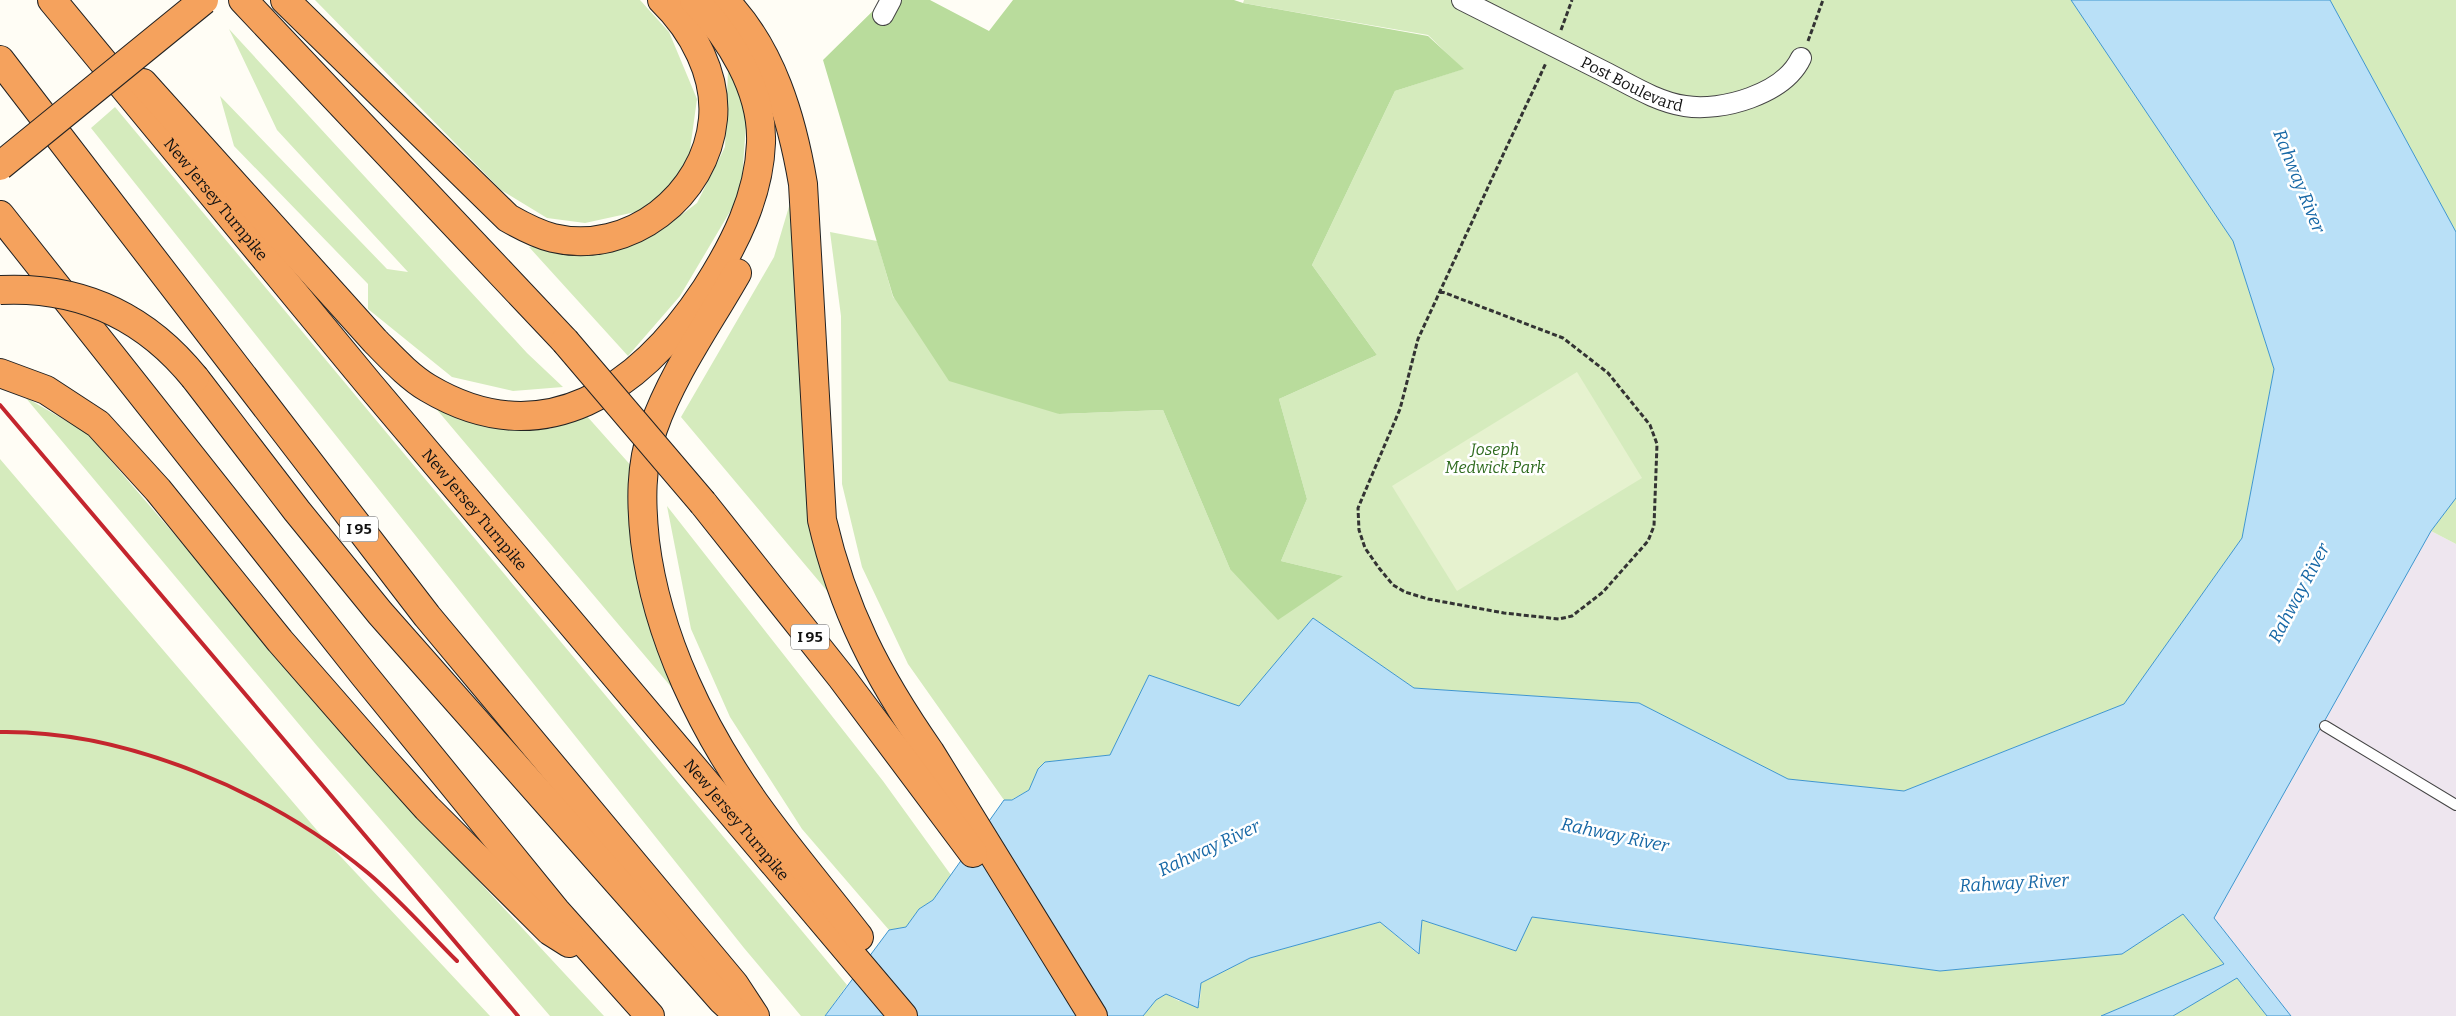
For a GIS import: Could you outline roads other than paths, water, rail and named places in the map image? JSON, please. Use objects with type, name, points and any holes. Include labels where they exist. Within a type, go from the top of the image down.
[{"type":"highway","name":"New Jersey Turnpike","points":[[52,0],[376,392],[811,891],[903,1016]]},
{"type":"highway","points":[[66,0],[401,367],[427,388],[454,401],[480,412],[513,416],[544,415],[579,406],[611,390],[642,366],[667,341],[692,310],[716,274],[749,209],[758,175],[761,142],[756,107],[747,77],[732,48],[711,17],[694,0]]},
{"type":"highway","points":[[0,147],[178,0]]},
{"type":"highway","points":[[0,166],[204,0]]},
{"type":"highway","name":"I 95","points":[[243,0],[565,341],[921,762],[999,889],[1087,1016]]},
{"type":"highway","points":[[285,0],[508,218],[530,230],[553,238],[580,241],[608,239],[635,229],[659,216],[680,198],[695,175],[706,150],[713,119],[712,88],[704,60],[687,29],[662,0]]},
{"type":"highway","points":[[724,0],[751,34],[772,72],[796,145],[803,184],[818,478],[822,520],[834,567],[859,635],[901,711],[921,762],[1093,1016]]},
{"type":"highway","name":"I 95","points":[[0,60],[427,616],[731,1000],[755,1016]]},
{"type":"highway","points":[[772,72],[779,106],[781,141],[776,179],[767,213],[751,249],[668,393],[655,423],[642,474],[642,516],[655,596],[679,665],[696,703],[716,740],[811,891],[919,1016]]},
{"type":"highway","points":[[0,215],[364,675],[553,921]]},
{"type":"highway","points":[[0,290],[47,292],[78,298],[109,309],[135,322],[157,337],[178,357],[302,518],[374,606],[731,1000]]},
{"type":"highway","points":[[0,373],[46,390],[91,419],[124,450],[280,641],[428,808],[553,921],[605,965],[650,1016]]},
{"type":"street","name":"Post Boulevard","points":[[1462,0],[1670,103],[1686,106],[1711,107],[1755,96],[1787,78],[1801,58]]},
{"type":"lane","points":[[2325,726],[2456,805]]},
{"type":"water","name":"Rahway River","points":[[2071,0],[2330,0],[2456,232],[2456,498],[2431,531],[2214,918],[2291,1016],[2267,1016],[2237,978],[2173,1016],[2101,1016],[2224,964],[2183,914],[2122,954],[1940,971],[1532,917],[1516,951],[1422,920],[1419,954],[1380,922],[1250,958],[1201,983],[1198,1008],[1166,994],[1156,1000],[1143,1016],[825,1016],[889,930],[906,927],[919,909],[933,900],[1004,800],[1012,800],[1029,790],[1038,769],[1045,762],[1110,755],[1149,675],[1239,706],[1313,618],[1414,688],[1639,703],[1788,779],[1904,791],[2124,704],[2242,538],[2274,369],[2233,241]]},
{"type":"railway","points":[[0,405],[518,1016]]},
{"type":"railway","points":[[0,732],[48,734],[98,742],[147,755],[196,772],[243,793],[288,817],[330,844],[368,873],[403,905],[457,961]]},
{"type":"park label","name":"Joseph Medwick Park","points":[[1495,458]]}]
